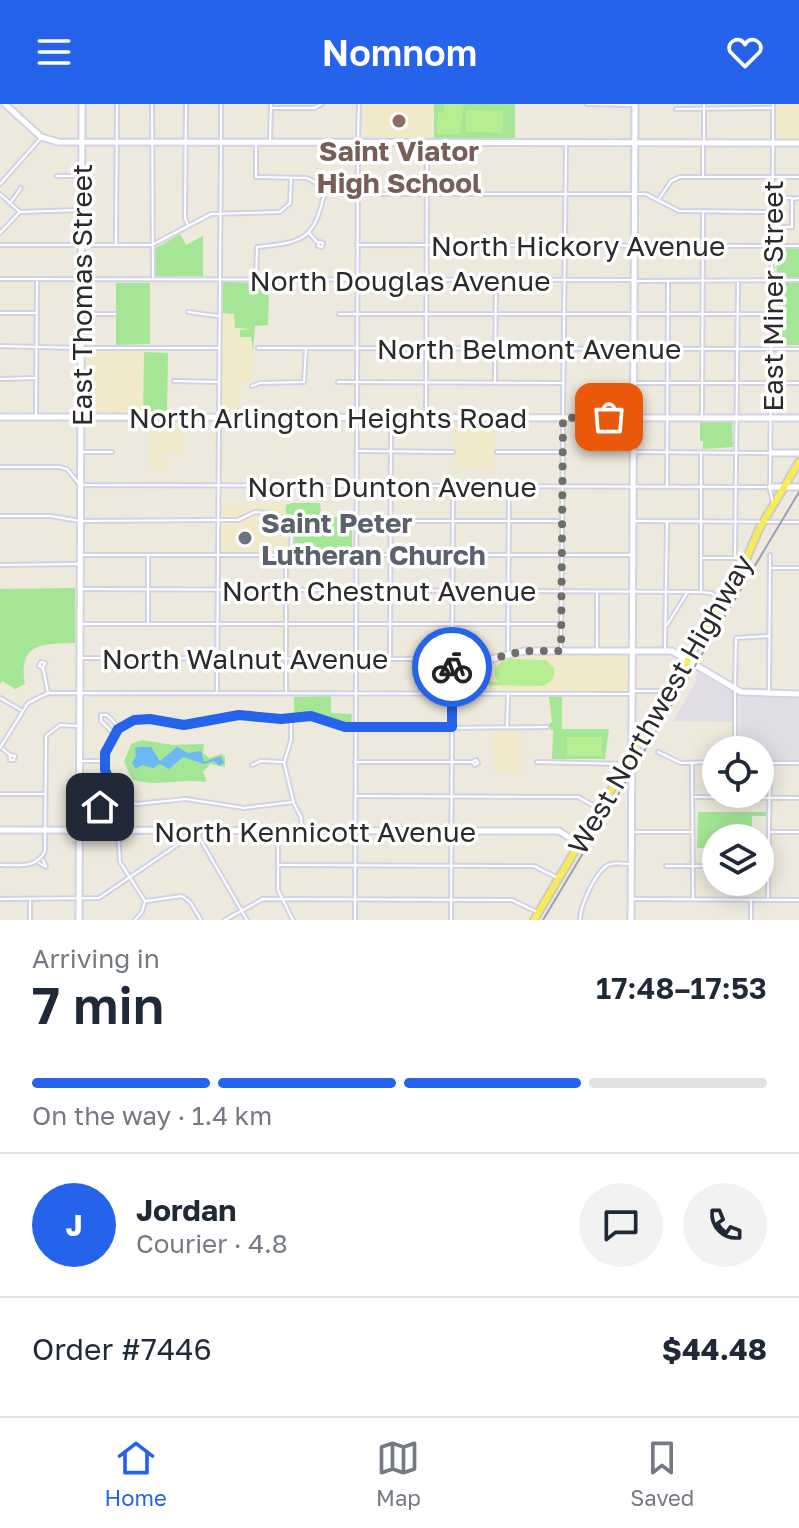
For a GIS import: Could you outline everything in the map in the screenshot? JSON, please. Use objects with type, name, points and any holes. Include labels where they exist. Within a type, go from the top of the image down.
[{"type":"main road","name":"West Northwest Highway","points":[[536,916],[748,558],[764,521],[799,462]]},
{"type":"main road","points":[[621,773],[627,770],[630,773]]},
{"type":"street","points":[[5,104],[41,137],[58,142],[799,143]]},
{"type":"street","name":"East Thomas Street","points":[[79,920],[82,104]]},
{"type":"street","points":[[116,245],[117,104]]},
{"type":"street","points":[[152,104],[153,279]]},
{"type":"street","points":[[186,104],[185,218],[189,226]]},
{"type":"street","points":[[217,692],[221,104]]},
{"type":"street","points":[[270,141],[271,106],[314,108],[322,104]]},
{"type":"street","points":[[355,920],[359,104]]},
{"type":"street","points":[[587,104],[635,105],[631,920]]},
{"type":"street","points":[[703,177],[704,104]]},
{"type":"street","points":[[676,109],[773,106]]},
{"type":"street","name":"East Miner Street","points":[[773,106],[770,498],[774,504]]},
{"type":"street","points":[[0,184],[41,137]]},
{"type":"street","points":[[256,141],[256,177],[311,179],[337,194],[646,194],[675,211],[772,212]]},
{"type":"street","points":[[426,418],[427,142]]},
{"type":"street","points":[[561,651],[566,142]]},
{"type":"street","points":[[57,176],[82,176]]},
{"type":"street","points":[[0,245],[152,245],[211,214],[282,211],[291,199],[291,177]]},
{"type":"street","points":[[659,199],[671,181],[680,177],[799,177]]},
{"type":"street","points":[[10,203],[21,188]]},
{"type":"street","points":[[256,279],[257,247],[285,245],[309,233],[321,215],[326,190]]},
{"type":"street","points":[[0,194],[20,212],[81,210]]},
{"type":"street","points":[[773,197],[799,198]]},
{"type":"street","points":[[772,227],[792,227],[793,198]]},
{"type":"street","points":[[702,418],[703,211]]},
{"type":"street","points":[[0,233],[20,212]]},
{"type":"street","points":[[309,233],[318,243]]},
{"type":"street","name":"North Hickory Avenue","points":[[357,245],[799,246]]},
{"type":"street","name":"North Douglas Avenue","points":[[0,279],[799,280]]},
{"type":"street","points":[[36,417],[37,279]]},
{"type":"street","points":[[495,383],[496,280]]},
{"type":"street","points":[[667,486],[668,281]]},
{"type":"street","points":[[735,558],[738,281]]},
{"type":"street","points":[[188,312],[219,316]]},
{"type":"street","points":[[0,313],[37,313]]},
{"type":"street","points":[[81,314],[115,314]]},
{"type":"street","points":[[339,314],[772,314]]},
{"type":"street","points":[[0,346],[219,348]]},
{"type":"street","name":"North Belmont Avenue","points":[[258,348],[799,349]]},
{"type":"street","points":[[252,386],[304,382],[306,348]]},
{"type":"street","points":[[0,379],[37,378]]},
{"type":"street","points":[[174,381],[219,382]]},
{"type":"street","points":[[338,382],[564,383]]},
{"type":"street","points":[[633,383],[799,383]]},
{"type":"street","name":"North Arlington Heights Road","points":[[0,417],[799,418]]},
{"type":"street","points":[[390,658],[391,418]]},
{"type":"street","points":[[356,451],[453,452]]},
{"type":"street","points":[[81,452],[112,452]]},
{"type":"street","points":[[497,452],[562,452]]},
{"type":"street","points":[[633,452],[799,453]]},
{"type":"street","points":[[701,452],[701,592]]},
{"type":"street","points":[[0,467],[59,467],[67,469],[80,485]]},
{"type":"street","name":"North Dunton Avenue","points":[[80,485],[799,487]]},
{"type":"street","points":[[451,920],[453,486]]},
{"type":"street","points":[[508,655],[509,486]]},
{"type":"street","points":[[0,516],[50,516],[80,521],[238,520],[255,512],[270,513],[280,520],[290,521],[291,555]]},
{"type":"street","points":[[356,521],[562,521]]},
{"type":"street","points":[[632,521],[799,522]]},
{"type":"street","points":[[665,651],[667,521]]},
{"type":"street","points":[[80,555],[632,555]]},
{"type":"street","points":[[148,555],[148,623]]},
{"type":"street","points":[[286,555],[286,693]]},
{"type":"street","points":[[769,693],[770,555]]},
{"type":"street","points":[[701,558],[748,558]]},
{"type":"street","points":[[0,565],[80,564]]},
{"type":"street","points":[[770,568],[799,568]]},
{"type":"street","name":"North Chestnut Avenue","points":[[80,589],[701,592],[711,593],[723,600]]},
{"type":"street","points":[[597,591],[597,651]]},
{"type":"street","points":[[666,626],[688,592]]},
{"type":"street","points":[[80,624],[561,624]]},
{"type":"street","points":[[735,736],[737,637],[770,636]]},
{"type":"street","name":"North Walnut Avenue","points":[[80,658],[491,659],[524,651],[665,651],[674,652],[735,689]]},
{"type":"street","points":[[43,668],[48,693]]},
{"type":"street","points":[[735,689],[748,693],[799,694]]},
{"type":"street","points":[[10,755],[0,748],[22,710],[33,698],[48,693],[669,691]]},
{"type":"street","points":[[507,727],[508,693]]},
{"type":"street","points":[[0,698],[22,710]]},
{"type":"street","points":[[114,734],[101,721],[101,715],[107,715],[119,728]]},
{"type":"street","points":[[293,802],[249,808],[186,799],[141,804],[130,802],[113,788],[104,761],[107,748],[119,728],[131,721],[146,719],[184,725],[239,715],[291,719],[315,716],[356,728],[547,727]]},
{"type":"street","points":[[291,719],[291,740],[284,762],[293,802],[301,817],[302,831]]},
{"type":"street","points":[[0,865],[32,865],[42,858],[45,851],[46,736],[60,725],[80,726]]},
{"type":"street","points":[[0,737],[5,740]]},
{"type":"street","points":[[658,752],[681,763],[702,763]]},
{"type":"street","points":[[631,806],[632,754]]},
{"type":"street","points":[[80,761],[104,761]]},
{"type":"street","points":[[252,765],[261,761],[284,762]]},
{"type":"street","points":[[355,762],[472,762]]},
{"type":"street","points":[[537,762],[626,764]]},
{"type":"street","points":[[692,763],[693,899]]},
{"type":"street","points":[[774,763],[799,763]]},
{"type":"street","points":[[113,788],[100,801],[100,807],[106,806],[119,794]]},
{"type":"street","points":[[0,794],[46,794]]},
{"type":"street","points":[[355,796],[578,797],[599,809]]},
{"type":"street","points":[[694,797],[702,797]]},
{"type":"street","points":[[774,798],[799,798]]},
{"type":"street","name":"North Kennicott Avenue","points":[[0,830],[189,834],[559,831],[579,844]]},
{"type":"street","points":[[118,831],[120,862],[145,901],[142,912],[135,920]]},
{"type":"street","points":[[278,831],[278,884],[293,920]]},
{"type":"street","points":[[631,832],[694,832]]},
{"type":"street","points":[[774,832],[799,832]]},
{"type":"street","points":[[0,899],[99,898],[189,834]]},
{"type":"street","points":[[199,834],[247,920]]},
{"type":"street","points":[[38,862],[46,867],[42,858]]},
{"type":"street","points":[[580,920],[583,902],[604,867],[612,863],[631,864]]},
{"type":"street","points":[[278,865],[534,866],[559,878]]},
{"type":"street","points":[[666,866],[702,865]]},
{"type":"street","points":[[145,901],[182,896],[190,902],[201,920]]},
{"type":"street","points":[[768,896],[768,900]]},
{"type":"street","points":[[225,920],[259,900],[282,899],[512,900],[536,916]]},
{"type":"street","points":[[631,899],[799,900]]},
{"type":"street","points":[[30,900],[30,920]]},
{"type":"street","points":[[751,900],[751,920]]},
{"type":"shaded area","name":"Saint Viator High School","points":[[364,104],[434,104],[433,138],[364,137]]},
{"type":"shaded area","points":[[777,104],[799,104],[799,139],[777,139]]},
{"type":"shaded area","points":[[222,313],[234,314],[252,328],[252,382],[240,383],[240,414],[222,414]]},
{"type":"shaded area","points":[[168,351],[168,412],[84,412],[85,352]]},
{"type":"shaded area","points":[[150,420],[184,420],[184,452],[165,452],[165,469],[149,469]]},
{"type":"shaded area","points":[[454,420],[495,421],[494,469],[453,468]]},
{"type":"shaded area","points":[[221,504],[285,504],[286,517],[292,518],[293,552],[221,551]]},
{"type":"shaded area","points":[[520,655],[629,655],[628,690],[475,690],[474,675],[493,676],[494,662]]},
{"type":"shaded area","points":[[698,672],[732,692],[732,722],[673,721],[697,680]]},
{"type":"shaded area","points":[[739,696],[799,698],[799,760],[774,760],[774,736],[739,736]]},
{"type":"shaded area","points":[[493,731],[522,731],[521,774],[499,771],[493,767]]},
{"type":"green space","points":[[434,104],[515,104],[515,138],[434,138]]},
{"type":"green space","points":[[444,104],[464,104],[460,134],[437,134],[438,113],[444,112]]},
{"type":"green space","points":[[466,110],[503,111],[503,133],[466,132]]},
{"type":"green space","points":[[180,234],[186,245],[203,236],[203,276],[156,276],[156,248]]},
{"type":"green space","points":[[777,249],[799,249],[799,345],[775,345]]},
{"type":"green space","points":[[223,282],[269,283],[268,325],[255,326],[253,351],[251,337],[240,337],[240,330],[251,329],[235,328],[234,314],[222,313]]},
{"type":"green space","points":[[116,283],[150,283],[150,344],[116,345]]},
{"type":"green space","points":[[144,352],[168,353],[167,411],[143,411]]},
{"type":"green space","points":[[700,421],[732,421],[733,447],[703,449]]},
{"type":"green space","points":[[320,503],[321,517],[352,517],[352,552],[293,552],[292,518],[286,517],[286,505]]},
{"type":"green space","points":[[75,588],[75,643],[35,648],[25,660],[25,684],[15,689],[2,681],[0,685],[0,589]]},
{"type":"green space","points":[[505,659],[546,660],[554,668],[554,677],[543,686],[487,685],[487,681],[498,682],[495,668]]},
{"type":"green space","points":[[331,696],[331,713],[352,714],[351,724],[318,714],[294,715],[294,697]]},
{"type":"green space","points":[[549,696],[562,697],[562,729],[609,729],[605,759],[552,759]]},
{"type":"green space","points":[[567,737],[602,737],[602,756],[567,756]]},
{"type":"green space","points":[[142,740],[173,745],[204,744],[203,753],[209,758],[221,754],[225,756],[225,767],[210,764],[203,772],[205,782],[140,782],[132,779],[124,762],[131,744]]},
{"type":"green space","points":[[698,812],[766,812],[766,816],[752,816],[752,824],[702,824],[702,848],[697,848]]},
{"type":"water","points":[[151,747],[160,761],[177,747],[188,753],[201,751],[204,762],[221,756],[224,763],[219,766],[214,761],[204,764],[183,757],[169,769],[160,764],[153,768],[142,765],[136,769],[132,763],[136,756],[135,748]]},
{"type":"railway","points":[[543,920],[799,492]]},
{"type":"way so far","points":[[452,667],[452,659],[491,659],[524,651],[561,651],[563,418],[609,417]]},
{"type":"place","name":"Saint Viator High School","points":[[399,121]]},
{"type":"place","name":"Saint Peter Lutheran Church","points":[[245,538]]},
{"type":"route","points":[[100,807],[100,801],[113,788],[105,766],[105,753],[118,729],[131,721],[150,719],[184,725],[239,715],[281,719],[311,716],[356,728],[452,727],[452,667]]}]
